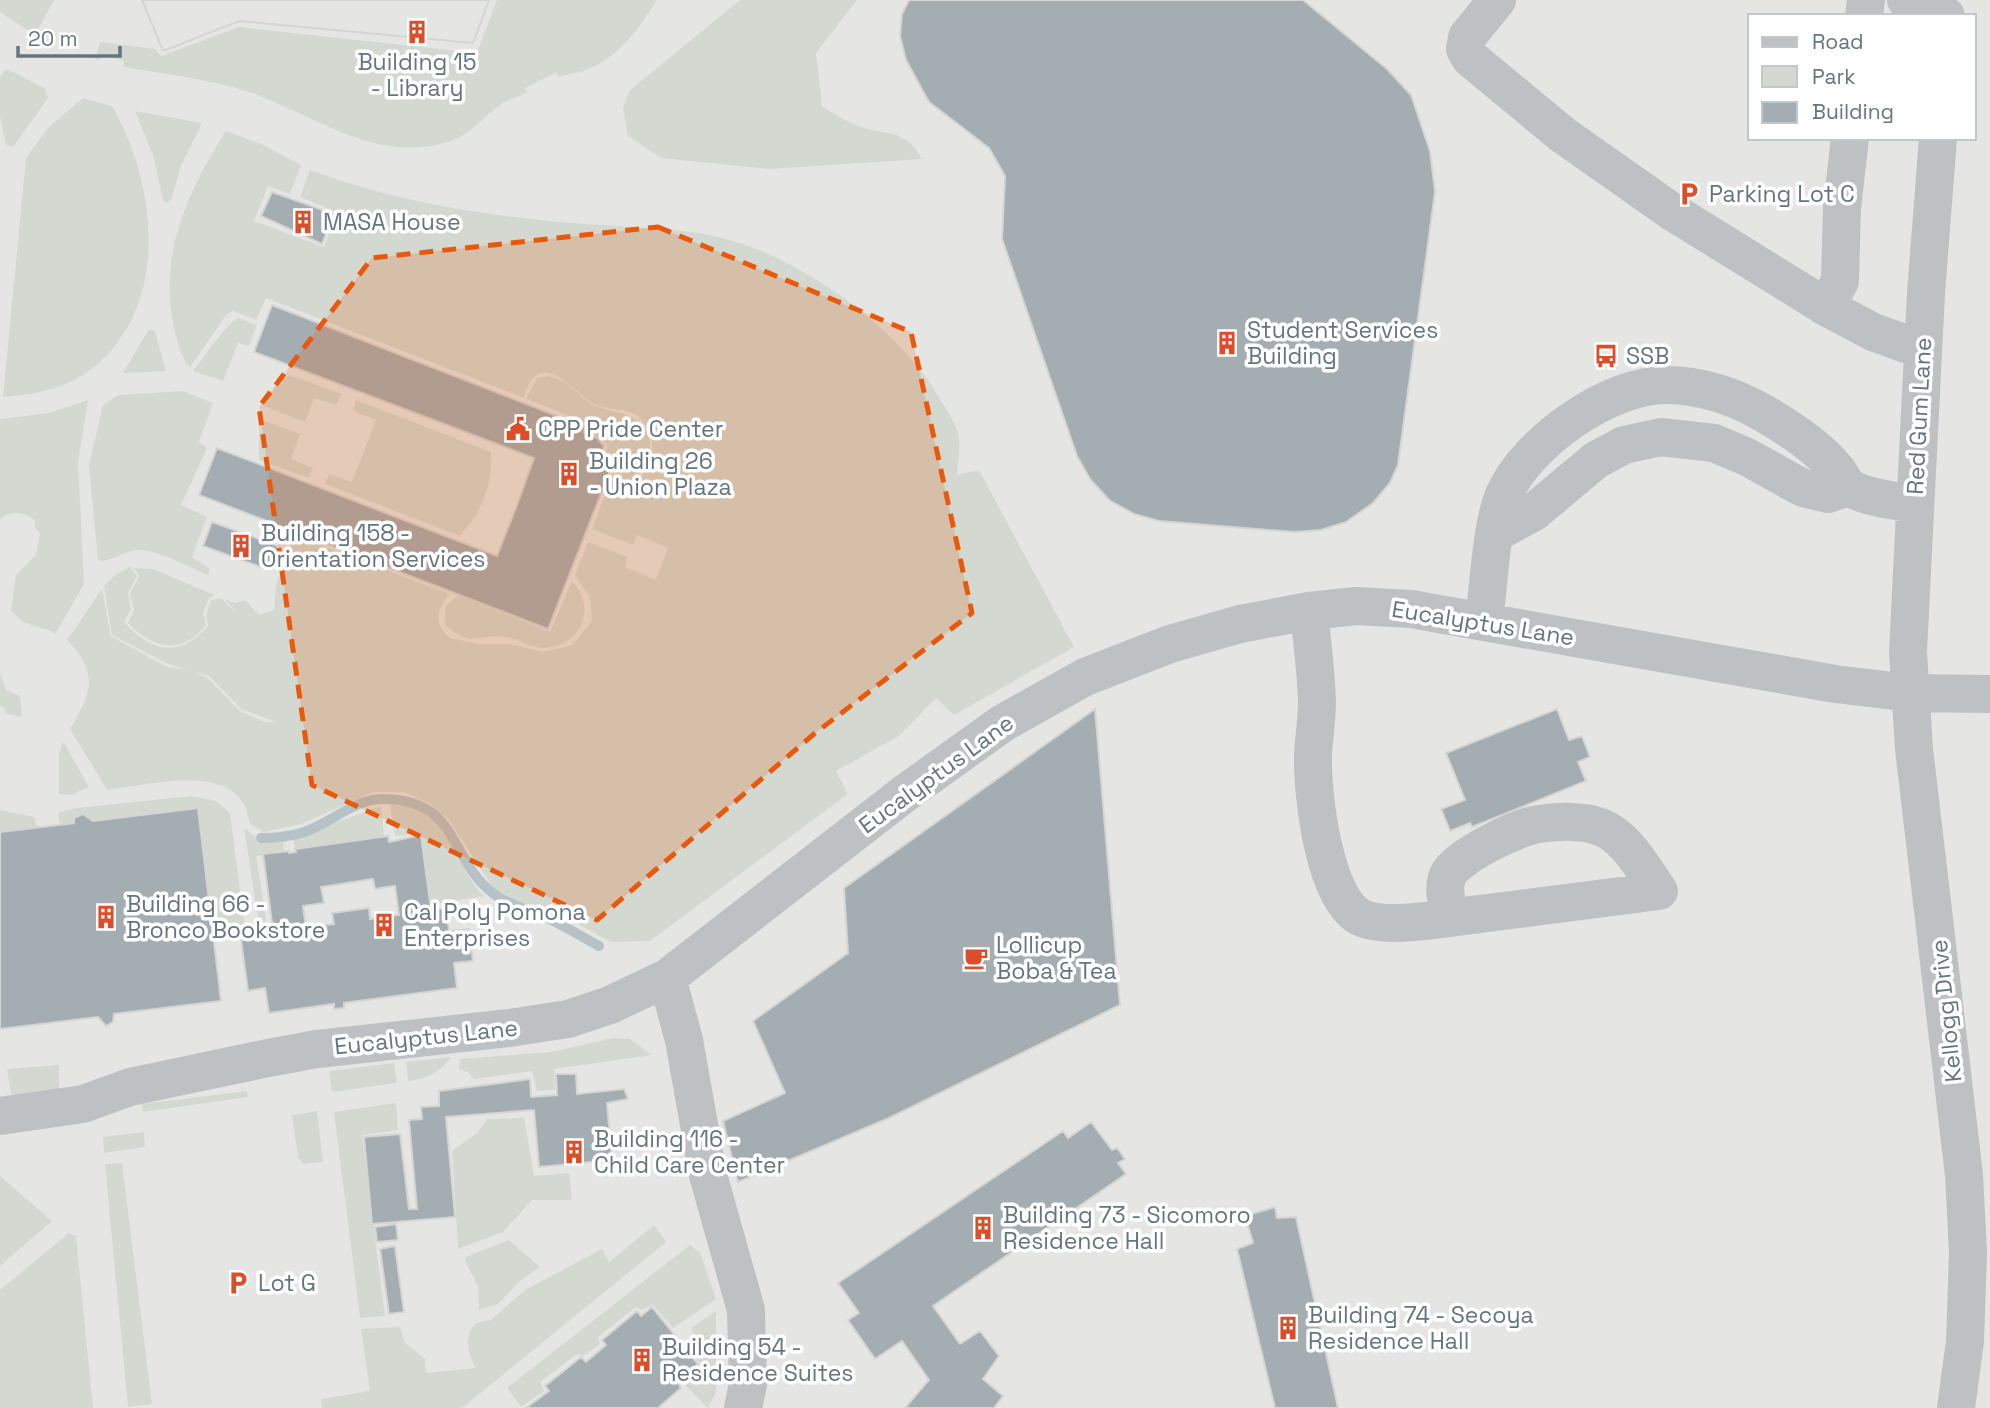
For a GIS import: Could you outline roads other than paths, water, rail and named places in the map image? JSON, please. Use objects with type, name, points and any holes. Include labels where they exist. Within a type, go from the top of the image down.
[{"type":"street","points":[[1497,0],[1467,37],[1465,49],[1470,58],[1563,135],[1639,189],[1826,307],[1873,332],[1923,350]]},
{"type":"street","points":[[1906,0],[1941,14]]},
{"type":"street","points":[[1826,307],[1840,281],[1842,208],[1850,140]]},
{"type":"street","name":"Red Gum Lane","points":[[1911,694],[1908,613],[1938,140]]},
{"type":"street","points":[[1484,620],[1503,497],[1519,467],[1545,440],[1584,413],[1634,390],[1668,385],[1714,391],[1764,413],[1804,440],[1836,468],[1848,487],[1878,497],[1914,504]]},
{"type":"street","points":[[1497,533],[1534,512],[1596,460],[1624,445],[1661,437],[1714,443],[1747,457],[1803,488],[1828,495],[1848,487]]},
{"type":"street","name":"Eucalyptus Lane","points":[[0,1116],[83,1104],[130,1087],[317,1049],[509,1028],[568,1018],[610,1005],[667,978],[904,794],[1003,723],[1049,696],[1108,667],[1170,644],[1240,624],[1309,611],[1356,606],[1411,609],[1835,684],[1911,694]]},
{"type":"street","points":[[1309,611],[1317,704],[1314,792],[1335,889],[1347,908],[1363,919],[1386,923],[1450,917],[1480,914],[1659,891],[1622,840],[1605,829],[1586,822],[1537,824],[1468,854],[1449,872],[1444,887],[1450,917]]},
{"type":"street","points":[[1911,694],[1990,694]]},
{"type":"street","name":"Kellogg Drive","points":[[1911,694],[1913,749],[1964,1175],[1968,1252],[1965,1341],[1956,1408]]},
{"type":"street","points":[[667,978],[684,1040],[708,1175],[746,1310],[748,1384],[743,1408]]},
{"type":"waterway","points":[[261,838],[304,832],[352,807],[372,800],[408,802],[426,809],[440,820],[479,880],[494,894],[513,905],[554,921],[599,946]]},
{"type":"place","name":"Building 15 - Library","points":[[417,32]]},
{"type":"place","name":"Parking Lot C","points":[[1689,194]]},
{"type":"place","name":"MASA House","points":[[303,222]]},
{"type":"place","name":"Student Services Building","points":[[1227,343]]},
{"type":"place","name":"SSB","points":[[1606,356]]},
{"type":"place","name":"CPP Pride Center","points":[[518,429]]},
{"type":"place","name":"Building 26 - Union Plaza","points":[[569,474]]},
{"type":"place","name":"Building 158 - Orientation Services","points":[[241,546]]},
{"type":"place","name":"Building 66 - Bronco Bookstore","points":[[106,917]]},
{"type":"place","name":"Cal Poly Pomona Enterprises","points":[[384,925]]},
{"type":"place","name":"Lollicup Boba & Tea","points":[[976,958]]},
{"type":"place","name":"Building 116 - Child Care Center","points":[[574,1152]]},
{"type":"place","name":"Building 73 - Sicomoro Residence Hall","points":[[983,1228]]},
{"type":"place","name":"Lot G","points":[[238,1283]]},
{"type":"place","name":"Building 74 - Secoya Residence Hall","points":[[1288,1328]]},
{"type":"place","name":"Building 54 - Residence Suites","points":[[642,1360]]}]
